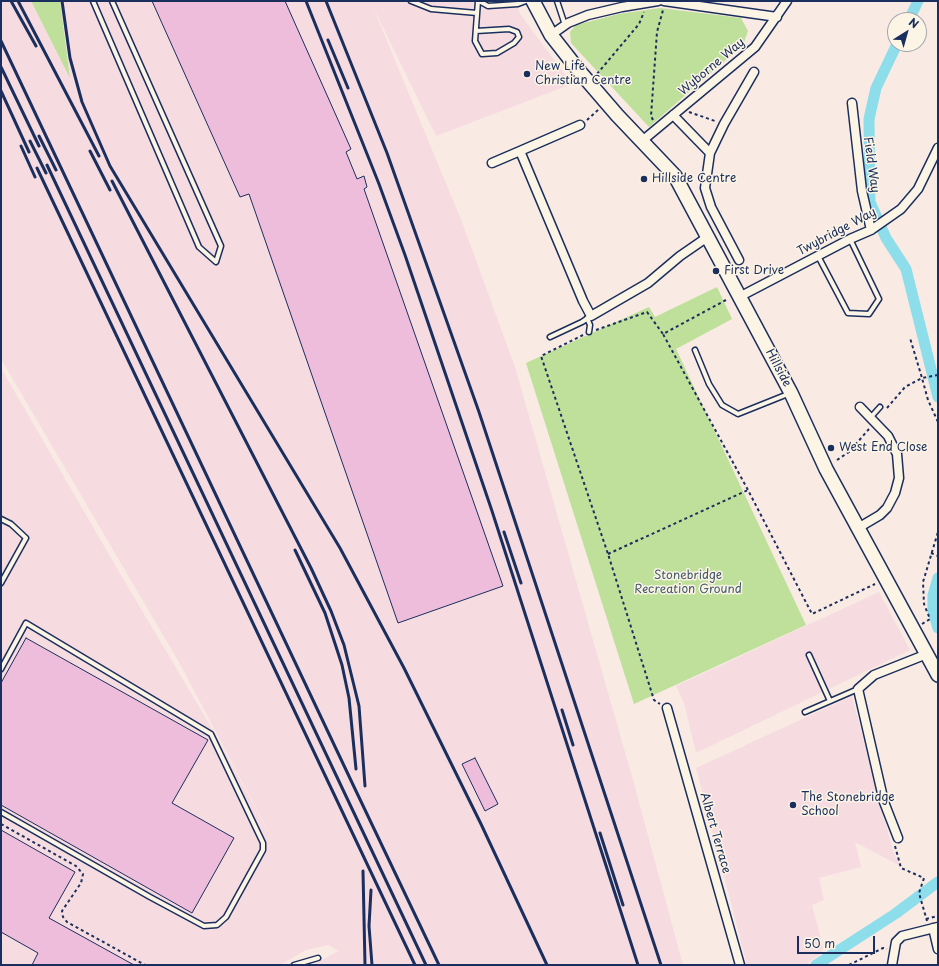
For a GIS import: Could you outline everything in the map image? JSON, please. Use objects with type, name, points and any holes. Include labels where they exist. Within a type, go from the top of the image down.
[{"type":"main road","name":"Hillside","points":[[532,1],[551,35],[593,78],[642,141],[675,176],[741,296],[791,393],[826,469],[938,675]]},
{"type":"street","points":[[551,35],[565,25],[588,15],[622,6],[658,1]]},
{"type":"street","points":[[664,1],[779,14],[778,1]]},
{"type":"street","name":"Wyborne Way","points":[[642,141],[755,47],[787,1]]},
{"type":"street","points":[[739,260],[711,207],[705,188],[710,153],[724,124],[754,72]]},
{"type":"street","name":"Field Way","points":[[852,103],[862,191],[873,228]]},
{"type":"street","points":[[673,115],[710,153]]},
{"type":"street","points":[[492,163],[580,125]]},
{"type":"street","name":"Twybridge Way","points":[[741,296],[873,228],[901,209],[918,189],[938,148]]},
{"type":"street","points":[[520,151],[589,317],[648,283],[680,256],[708,236]]},
{"type":"street","points":[[858,528],[880,515],[887,508],[895,493],[899,478],[897,454],[888,436],[860,407]]},
{"type":"street","points":[[898,838],[884,802],[858,689],[874,676],[927,654]]},
{"type":"street","name":"Albert Terrace","points":[[667,708],[740,965]]},
{"type":"street","points":[[892,965],[896,952],[896,942],[902,936],[933,928],[938,949]]},
{"type":"lane","points":[[93,1],[199,247],[216,262],[221,246],[112,1]]},
{"type":"lane","points":[[410,1],[431,9],[477,13]]},
{"type":"lane","points":[[476,31],[509,29],[517,32],[518,36],[514,43],[497,53],[482,54],[475,41],[478,1],[488,6],[518,4],[526,1]]},
{"type":"lane","points":[[556,1],[565,25]]},
{"type":"lane","points":[[818,255],[848,312],[869,314],[878,299],[850,239]]},
{"type":"lane","points":[[550,337],[589,317],[589,332]]},
{"type":"lane","points":[[695,350],[709,384],[722,405],[738,414],[791,393]]},
{"type":"lane","points":[[872,418],[880,407]]},
{"type":"lane","points":[[1,519],[11,524],[26,538],[1,583]]},
{"type":"lane","points":[[1,669],[26,623],[211,734],[263,843],[263,850],[226,916],[217,925],[204,926],[1,812]]},
{"type":"lane","points":[[809,655],[830,701]]},
{"type":"lane","points":[[805,712],[858,689]]},
{"type":"lane","points":[[294,965],[318,958]]},
{"type":"path","points":[[658,127],[651,116],[657,32],[664,1]]},
{"type":"path","points":[[593,78],[639,24],[647,3]]},
{"type":"path","points":[[680,109],[724,124]]},
{"type":"path","points":[[580,125],[597,111]]},
{"type":"path","points":[[663,334],[726,300]]},
{"type":"path","points":[[667,708],[654,700],[608,554],[541,356],[589,332],[647,312],[663,334],[748,490],[812,614],[877,583]]},
{"type":"path","points":[[910,338],[928,400],[938,422]]},
{"type":"path","points":[[880,407],[882,405],[886,409],[905,387],[922,378],[938,375]]},
{"type":"path","points":[[837,460],[849,452],[872,427],[872,418]]},
{"type":"path","points":[[608,554],[748,490]]},
{"type":"path","points":[[925,622],[930,619],[924,604],[923,582],[938,532]]},
{"type":"path","points":[[931,553],[938,556]]},
{"type":"path","points":[[1,824],[76,866],[83,874],[81,883],[62,911],[63,917],[67,922],[145,965]]},
{"type":"path","points":[[898,838],[894,842],[901,868],[924,878],[919,893],[926,919],[933,928]]},
{"type":"path","points":[[926,919],[938,916]]},
{"type":"path","points":[[849,965],[883,948],[896,952]]},
{"type":"shaded area","points":[[1,1],[31,1],[70,76],[60,1],[516,1],[520,14],[572,84],[436,136],[373,7],[462,222],[515,367],[633,780],[683,965],[312,965],[339,951],[328,945],[306,950],[280,965],[1,965],[1,368],[122,577],[213,730],[276,846],[180,664],[1,359]]},
{"type":"shaded area","points":[[879,592],[910,650],[696,753],[684,703],[676,686]]},
{"type":"shaded area","name":"The Stonebridge School","points":[[852,696],[893,851],[900,866],[855,842],[861,867],[819,878],[824,900],[812,905],[823,947],[822,953],[805,965],[747,965],[696,768]]},
{"type":"green space","points":[[31,1],[60,1],[70,78]]},
{"type":"green space","points":[[660,8],[741,18],[748,31],[743,45],[649,127],[571,43],[570,32],[576,25],[619,14]]},
{"type":"green space","name":"Stonebridge Recreation Ground","points":[[717,287],[732,319],[676,349],[806,625],[634,704],[526,363],[649,307],[655,317]]},
{"type":"building","points":[[152,1],[285,1],[351,149],[346,152],[357,179],[364,176],[367,187],[364,189],[503,586],[398,623],[249,194],[240,197]]},
{"type":"building","points":[[26,638],[208,740],[172,803],[234,838],[192,913],[1,805],[1,683]]},
{"type":"building","points":[[475,758],[498,804],[485,811],[462,764]]},
{"type":"building","points":[[1,830],[75,872],[49,918],[134,965],[32,965],[38,953],[1,932]]},
{"type":"waterway","points":[[913,12],[918,1]]},
{"type":"waterway","points":[[893,52],[876,88],[869,119],[870,202],[886,238],[906,269],[938,397]]},
{"type":"waterway","points":[[938,578],[933,595],[933,611],[938,628]]},
{"type":"waterway","points":[[816,965],[895,914],[938,882]]},
{"type":"railway","points":[[11,1],[36,46]]},
{"type":"railway","points":[[18,1],[99,156]]},
{"type":"railway","points":[[62,1],[70,58],[82,102],[110,166],[340,548],[404,668],[481,824],[547,965]]},
{"type":"railway","points":[[306,1],[379,184],[405,255],[492,511],[638,965]]},
{"type":"railway","points":[[326,1],[387,153],[479,412],[661,965]]},
{"type":"railway","points":[[328,40],[348,88]]},
{"type":"railway","points":[[1,41],[439,965]]},
{"type":"railway","points":[[1,67],[39,146]]},
{"type":"railway","points":[[1,91],[29,152]]},
{"type":"railway","points":[[39,136],[56,170]]},
{"type":"railway","points":[[30,141],[46,173]]},
{"type":"railway","points":[[21,146],[35,177]]},
{"type":"railway","points":[[90,151],[110,190]]},
{"type":"railway","points":[[47,165],[426,965]]},
{"type":"railway","points":[[37,168],[415,965]]},
{"type":"railway","points":[[112,181],[311,568],[331,611],[344,645],[359,706],[365,786]]},
{"type":"railway","points":[[504,532],[521,583]]},
{"type":"railway","points":[[295,550],[325,613],[342,665],[349,698],[356,769]]},
{"type":"railway","points":[[562,710],[573,745]]},
{"type":"railway","points":[[600,833],[623,905]]},
{"type":"railway","points":[[363,871],[365,965]]},
{"type":"railway","points":[[371,890],[369,926],[372,965]]},
{"type":"place","name":"New Life Christian Centre","points":[[527,74]]},
{"type":"place","name":"Hillside Centre","points":[[644,179]]},
{"type":"place","name":"First Drive","points":[[716,271]]},
{"type":"place","name":"West End Close","points":[[831,448]]},
{"type":"place","name":"The Stonebridge School","points":[[793,805]]}]
